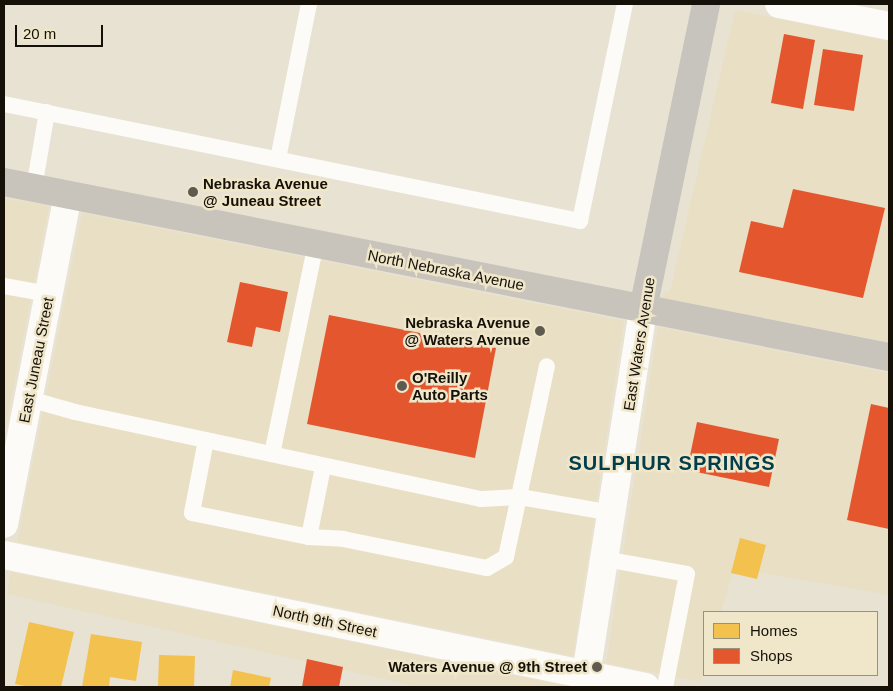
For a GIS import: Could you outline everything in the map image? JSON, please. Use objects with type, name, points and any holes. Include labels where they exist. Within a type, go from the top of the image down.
[{"type":"main road","name":"East Waters Avenue","points":[[643,309],[706,4]]},
{"type":"main road","name":"North Nebraska Avenue","points":[[4,182],[889,357]]},
{"type":"street","points":[[779,4],[826,8],[889,26]]},
{"type":"street","name":"East Juneau Street","points":[[4,524],[68,195]]},
{"type":"street","name":"East Waters Avenue","points":[[586,681],[643,309]]},
{"type":"street","name":"North 9th Street","points":[[4,555],[586,681],[646,687]]},
{"type":"lane","points":[[278,159],[309,4]]},
{"type":"lane","points":[[4,104],[580,220],[625,4]]},
{"type":"lane","points":[[34,188],[47,112]]},
{"type":"lane","points":[[272,454],[316,244]]},
{"type":"lane","points":[[4,286],[49,294]]},
{"type":"lane","points":[[206,440],[192,513],[308,538],[343,539],[487,568],[506,557],[520,498],[546,366]]},
{"type":"lane","points":[[29,399],[75,412],[481,499],[520,498],[612,513]]},
{"type":"lane","points":[[308,538],[323,466]]},
{"type":"lane","points":[[605,559],[688,574],[664,687]]},
{"type":"shaded area","points":[[735,10],[889,41],[889,342],[663,298],[664,291],[670,292]]},
{"type":"shaded area","points":[[4,198],[49,206],[4,436]]},
{"type":"shaded area","points":[[82,213],[624,321],[573,656],[17,542]]},
{"type":"shaded area","points":[[658,327],[889,373],[889,595],[734,568],[721,611],[703,611],[703,675],[701,682],[606,663]]},
{"type":"shaded area","points":[[11,572],[567,686],[419,687],[7,594]]},
{"type":"building: Homes","points":[[740,538],[766,545],[757,579],[731,573]]},
{"type":"building: Homes","points":[[29,622],[74,632],[61,687],[30,687],[15,684]]},
{"type":"building: Homes","points":[[91,634],[142,642],[136,681],[110,677],[109,687],[82,687]]},
{"type":"building: Homes","points":[[159,655],[195,656],[194,687],[158,687]]},
{"type":"building: Homes","points":[[233,670],[271,678],[269,687],[230,687]]},
{"type":"building: Shops","points":[[784,34],[815,40],[803,109],[771,103]]},
{"type":"building: Shops","points":[[823,49],[863,55],[854,111],[814,105]]},
{"type":"building: Shops","points":[[793,189],[885,208],[863,298],[739,272],[751,221],[783,228]]},
{"type":"building: Shops","points":[[240,282],[288,292],[280,332],[256,327],[252,347],[227,342]]},
{"type":"building: Shops","name":"O'Reilly Auto Parts","points":[[329,315],[496,348],[475,458],[307,424]]},
{"type":"building: Shops","points":[[871,404],[889,408],[889,529],[847,520]]},
{"type":"building: Shops","points":[[697,422],[779,439],[769,487],[687,470]]},
{"type":"building: Shops","points":[[307,659],[343,667],[339,687],[302,687]]},
{"type":"place","name":"Nebraska Avenue @ Juneau Street","points":[[193,192]]},
{"type":"place","name":"Nebraska Avenue @ Waters Avenue","points":[[540,331]]},
{"type":"place","name":"O'Reilly Auto Parts","points":[[402,386]]},
{"type":"place","name":"Waters Avenue @ 9th Street","points":[[597,667]]},
{"type":"district","name":"SULPHUR SPRINGS","points":[[672,463]]}]
